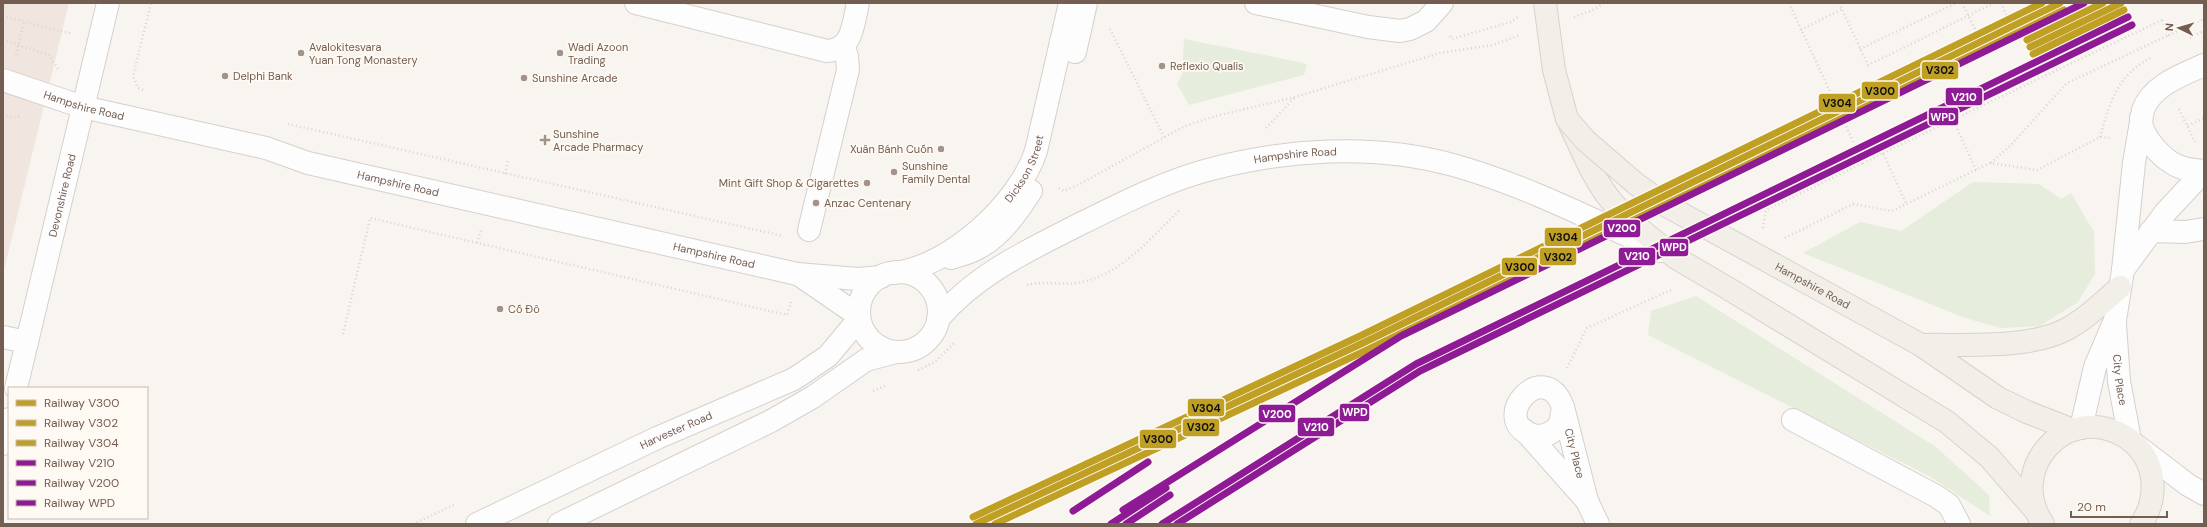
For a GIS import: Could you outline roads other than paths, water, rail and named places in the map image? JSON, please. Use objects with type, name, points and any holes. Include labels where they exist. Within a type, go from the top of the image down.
[{"type":"main road","name":"Hampshire Road","points":[[1545,3],[1551,54],[1568,119],[1595,176],[1613,203],[1642,230],[1676,258],[1947,422],[1989,457],[2039,519]]},
{"type":"main road","name":"Hampshire Road","points":[[1568,119],[1585,140],[1651,196],[1921,345],[1998,398],[2027,412],[2077,429]]},
{"type":"main road","points":[[1921,345],[2009,342],[2045,338],[2064,330],[2084,318],[2121,278]]},
{"type":"main road","points":[[2039,519],[2032,496],[2031,482],[2034,468],[2049,444],[2061,436],[2077,429],[2106,428],[2133,443],[2150,468],[2153,493],[2150,505],[2141,524]]},
{"type":"street","name":"Devonshire Road","points":[[16,387],[82,106],[108,3]]},
{"type":"street","points":[[636,3],[827,51],[842,47],[850,38],[858,3]]},
{"type":"street","name":"Dickson Street","points":[[888,275],[925,266],[944,255],[976,231],[1006,202],[1026,174],[1036,151],[1070,3]]},
{"type":"street","points":[[925,266],[973,251],[986,244],[1014,216],[1043,172],[1052,147],[1086,3]]},
{"type":"street","points":[[1256,3],[1392,30],[1410,29],[1437,9]]},
{"type":"street","points":[[809,230],[848,70],[847,56],[842,47]]},
{"type":"street","name":"City Place","points":[[2133,443],[2119,381],[2115,320],[2141,115],[2145,103],[2159,88],[2204,65]]},
{"type":"street","name":"Hampshire Road","points":[[3,80],[82,106],[266,148],[308,163],[797,274],[858,279],[888,275]]},
{"type":"street","points":[[2141,115],[2142,126],[2145,133],[2165,158],[2180,167],[2203,171]]},
{"type":"street","name":"Hampshire Road","points":[[938,319],[961,294],[981,278],[1052,238],[1153,189],[1222,167],[1284,155],[1379,153],[1430,159],[1491,177],[1543,197],[1676,258]]},
{"type":"street","points":[[2121,278],[2151,231],[2203,171]]},
{"type":"street","points":[[2151,231],[2179,232],[2204,229]]},
{"type":"street","name":"Hampshire Road","points":[[797,274],[859,317]]},
{"type":"street","points":[[888,275],[914,276],[928,286],[937,302],[938,319],[933,333],[923,344],[910,351],[887,351],[872,342],[862,327],[859,317],[864,293],[868,287],[888,275]]},
{"type":"street","name":"Harvester Road","points":[[477,524],[657,438],[794,379],[828,356],[859,317]]},
{"type":"street","name":"City Place","points":[[2077,429],[2095,367],[2115,320]]},
{"type":"street","points":[[3,337],[27,342]]},
{"type":"street","points":[[559,524],[771,421],[814,397],[866,360],[896,352]]},
{"type":"street","points":[[1538,388],[1550,390],[1560,400],[1563,407],[1560,424],[1551,433],[1546,435],[1534,435],[1523,429],[1517,420],[1516,410],[1519,400],[1526,392],[1538,388]]},
{"type":"street","name":"City Place","points":[[1563,407],[1586,501]]},
{"type":"street","points":[[1793,420],[1936,496],[1948,505],[1959,524]]},
{"type":"street","points":[[3,444],[8,423]]},
{"type":"street","name":"City Place","points":[[1523,429],[1586,501],[1598,524]]},
{"type":"street","points":[[2133,443],[2188,485],[2204,494]]},
{"type":"rail line","name":"V304","points":[[973,517],[1360,336],[2042,3]]},
{"type":"rail line","name":"V300","points":[[976,524],[1363,343],[2060,3]]},
{"type":"rail line","name":"V200","points":[[1123,510],[1401,336],[2084,3]]},
{"type":"rail line","name":"V304","points":[[2027,40],[2103,3]]},
{"type":"rail line","name":"V300","points":[[2030,47],[2121,3]]},
{"type":"rail line","name":"V302","points":[[995,524],[1367,350],[2064,10]]},
{"type":"rail line","name":"V302","points":[[2033,54],[2124,10]]},
{"type":"rail line","name":"V210","points":[[1162,524],[1416,364],[2128,17]]},
{"type":"rail line","name":"WPD","points":[[1177,524],[1420,371],[2132,25]]},
{"type":"rail line","name":"V200","points":[[1073,511],[1148,462]]},
{"type":"rail line","name":"V210","points":[[1111,524],[1166,488]]},
{"type":"rail line","name":"WPD","points":[[1126,524],[1170,495]]},
{"type":"place","name":"Avalokitesvara Yuan Tong Monastery","points":[[301,53]]},
{"type":"place","name":"Wadi Azoon Trading","points":[[560,53]]},
{"type":"place","name":"Reflexio Qualis","points":[[1162,66]]},
{"type":"place","name":"Delphi Bank","points":[[225,76]]},
{"type":"place","name":"Sunshine Arcade","points":[[524,78]]},
{"type":"place","name":"Sunshine Arcade Pharmacy","points":[[545,140]]},
{"type":"place","name":"Xuân Bánh Cuốn","points":[[941,149]]},
{"type":"place","name":"Sunshine Family Dental","points":[[894,172]]},
{"type":"place","name":"Mint Gift Shop & Cigarettes","points":[[867,183]]},
{"type":"place","name":"Anzac Centenary","points":[[816,203]]},
{"type":"place","name":"Cố Đô","points":[[500,309]]}]
